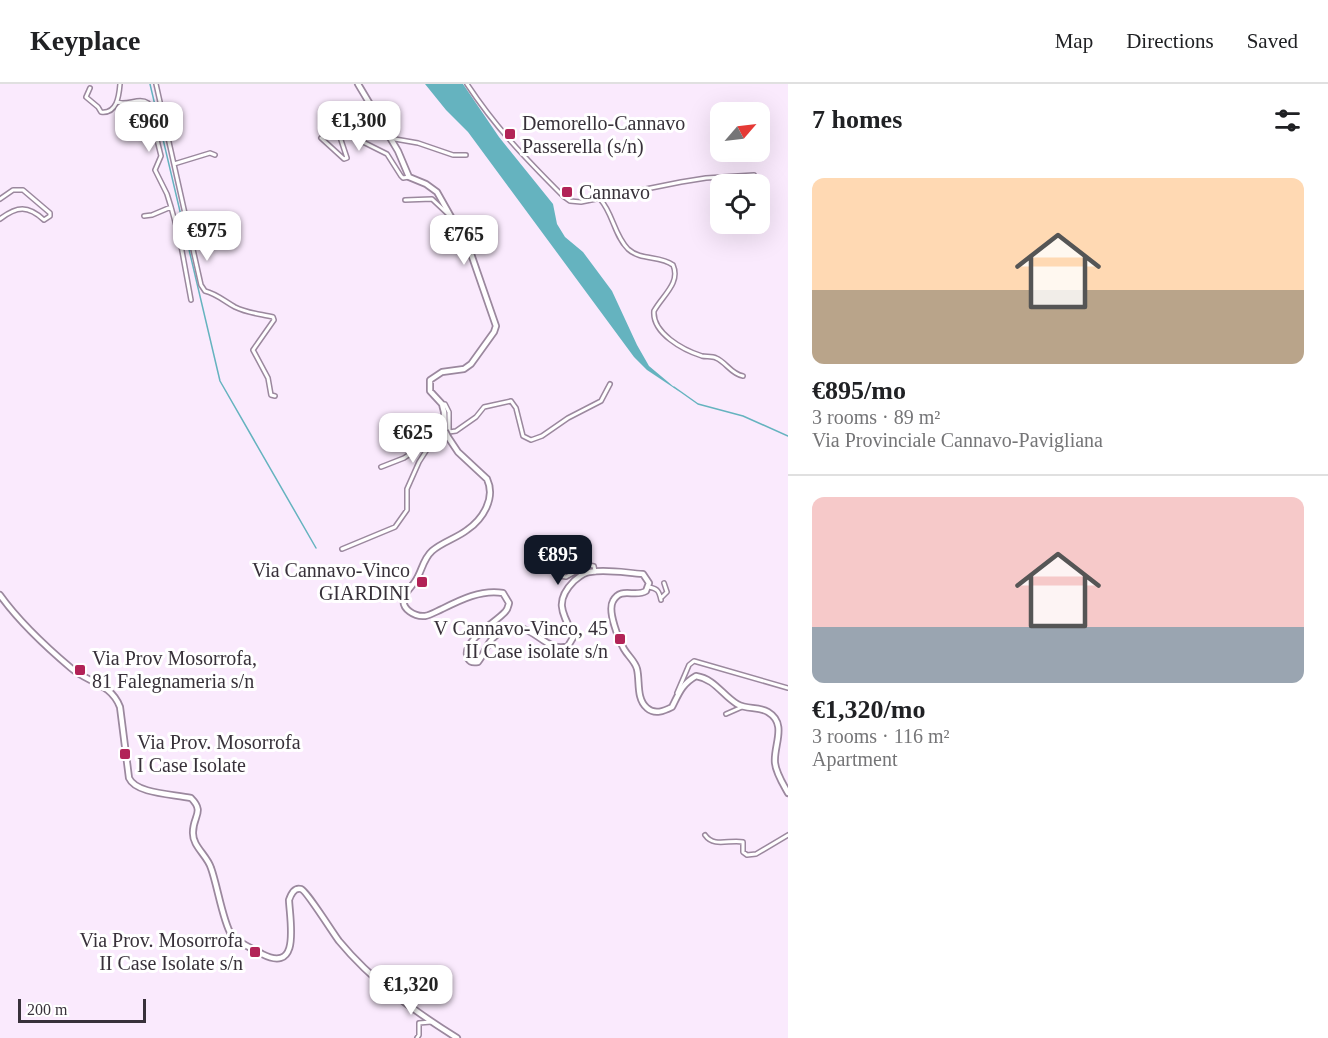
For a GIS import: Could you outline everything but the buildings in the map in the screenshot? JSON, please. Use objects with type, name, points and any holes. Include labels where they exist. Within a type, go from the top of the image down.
[{"type":"street","points":[[90,88],[86,97],[101,112],[106,113],[117,102],[120,84]]},
{"type":"street","points":[[156,84],[201,285],[205,291],[246,311],[273,316],[274,320],[253,350],[268,378],[271,395],[274,396]]},
{"type":"street","points":[[358,84],[409,177]]},
{"type":"street","points":[[467,84],[519,152],[563,196],[576,203],[710,178]]},
{"type":"street","points":[[117,102],[122,104],[143,100],[148,103],[161,156],[155,171],[171,207],[180,240],[191,300]]},
{"type":"street","points":[[321,138],[337,154],[344,159],[347,158],[334,119],[336,117],[343,119],[351,135],[387,153],[403,178],[409,177],[426,184],[437,192],[469,248],[496,326],[471,364],[464,369],[442,372],[430,380],[430,391],[442,404],[447,433],[458,452],[487,479],[490,484],[490,500],[468,530],[432,551],[424,560],[417,579],[404,597],[407,610],[424,616],[481,593],[503,592],[509,603],[507,609],[467,647],[468,660],[472,663],[478,662],[494,637],[508,628],[523,628],[558,648],[568,646],[574,636],[561,605],[561,598],[565,590],[579,576],[587,572],[643,574],[649,587]]},
{"type":"street","points":[[389,138],[418,143],[453,156],[465,155]]},
{"type":"street","points":[[174,164],[210,153],[215,155]]},
{"type":"street","points":[[0,199],[13,190],[22,190],[50,213],[50,216],[44,220],[33,211],[21,209],[14,210],[0,219]]},
{"type":"street","points":[[405,200],[432,199],[450,215]]},
{"type":"street","points":[[600,199],[605,204],[619,236],[628,249],[645,258],[669,262],[673,265],[675,276],[672,285],[654,310],[656,324],[673,344],[703,356],[715,358],[736,375],[743,376]]},
{"type":"street","points":[[144,216],[171,207]]},
{"type":"street","points":[[381,467],[404,458],[435,437],[456,431],[477,417],[484,407],[511,401],[516,408],[523,436],[531,440],[538,438],[568,418],[601,401],[610,384]]},
{"type":"street","points":[[342,549],[395,527],[400,521],[407,510],[407,489],[413,473],[435,437]]},
{"type":"street","points":[[528,564],[539,559],[559,576],[566,577],[588,565],[594,566],[595,572]]},
{"type":"street","points":[[649,587],[656,589],[661,599],[667,592],[664,584]]},
{"type":"street","points":[[649,587],[642,593],[626,592],[616,597],[611,607],[625,650],[637,669],[640,700],[644,706],[649,711],[656,712],[672,707],[681,689],[696,676],[709,679],[742,707],[769,712],[781,732],[775,764],[788,793]]},
{"type":"street","points":[[0,595],[17,619],[73,670],[109,689],[117,698],[132,785],[140,789],[191,798],[197,804],[198,813],[192,830],[193,838],[210,865],[226,923],[241,943],[272,959],[286,957],[291,948],[289,900],[291,893],[296,889],[302,889],[308,893],[323,920],[351,956],[402,1002],[457,1038]]},
{"type":"street","points":[[675,701],[683,677],[689,665],[694,661],[788,688]]},
{"type":"street","points":[[726,714],[742,707]]},
{"type":"street","points":[[705,835],[710,841],[715,842],[743,842],[743,852],[747,855],[756,854],[788,835]]},
{"type":"street","points":[[417,1038],[419,1023],[431,1022]]},
{"type":"water","points":[[425,84],[463,84],[499,137],[553,204],[557,224],[565,237],[583,252],[612,291],[649,366],[680,392],[647,370],[634,357],[468,132]]},
{"type":"waterway","points":[[150,84],[220,381],[316,548]]},
{"type":"waterway","points":[[674,387],[698,404],[743,416],[788,436]]},
{"type":"place","name":"Demorello-Cannavo Passerella (s/n)","points":[[510,134]]},
{"type":"place","name":"Cannavo","points":[[567,192]]},
{"type":"place","name":"Via Cannavo-Vinco GIARDINI","points":[[422,582]]},
{"type":"place","name":"V Cannavo-Vinco, 45 II Case isolate s/n","points":[[620,639]]},
{"type":"place","name":"Via Prov Mosorrofa, 81 Falegnameria s/n","points":[[80,670]]},
{"type":"place","name":"Via Prov. Mosorrofa I Case Isolate","points":[[125,754]]},
{"type":"place","name":"Via Prov. Mosorrofa II Case Isolate s/n","points":[[255,952]]}]
